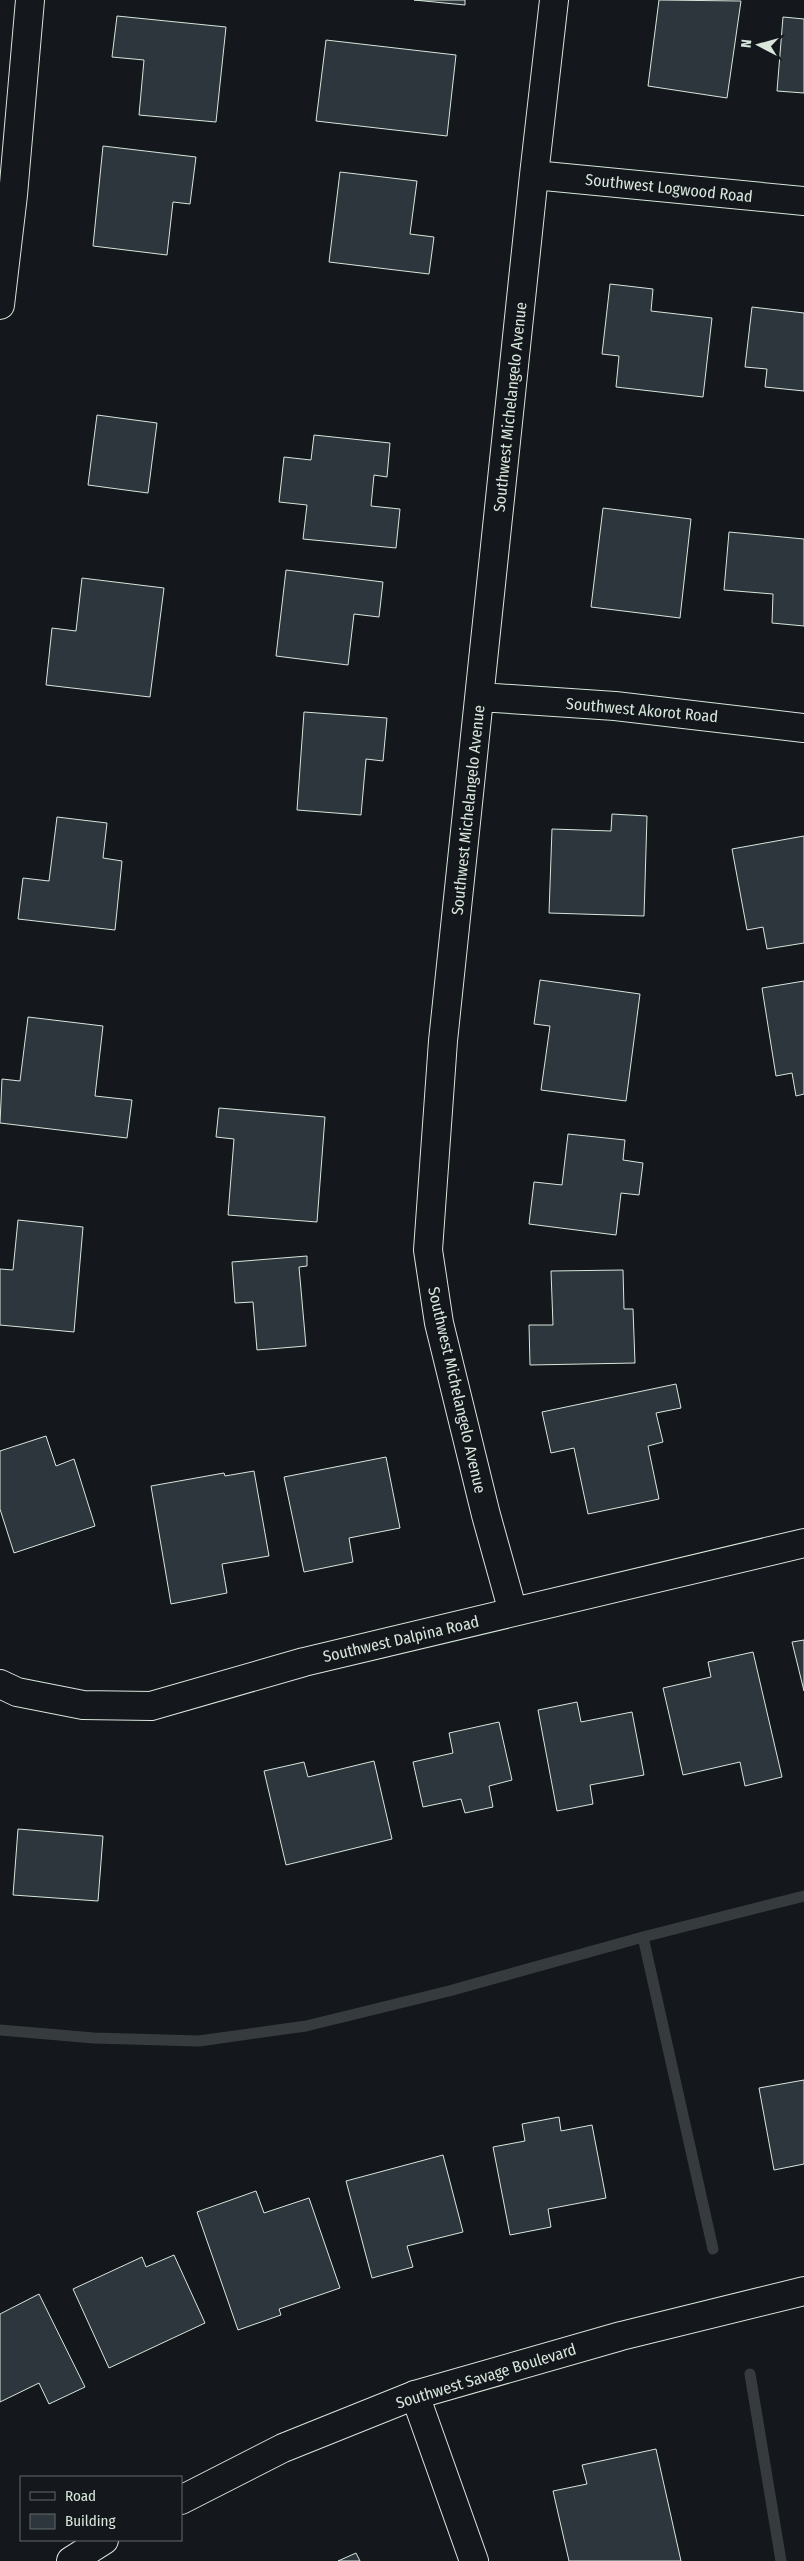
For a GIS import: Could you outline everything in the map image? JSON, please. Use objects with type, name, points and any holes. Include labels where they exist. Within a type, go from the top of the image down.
[{"type":"street","points":[[0,306],[13,195],[30,0]]},
{"type":"street","name":"Southwest Michelangelo Avenue","points":[[513,1612],[486,1515],[439,1322],[428,1250],[443,1041],[554,0]]},
{"type":"street","name":"Southwest Logwood Road","points":[[534,174],[804,201]]},
{"type":"street","name":"Southwest Akorot Road","points":[[480,697],[615,706],[804,728]]},
{"type":"street","name":"Southwest Dalpina Road","points":[[0,1684],[16,1692],[83,1705],[151,1706],[304,1662],[804,1543]]},
{"type":"street","name":"Southwest Savage Boulevard","points":[[182,2499],[283,2448],[415,2395],[621,2336],[804,2291]]},
{"type":"street","points":[[415,2395],[474,2561]]},
{"type":"street","points":[[71,2561],[102,2541]]},
{"type":"building","points":[[414,0],[465,0],[465,5]]},
{"type":"building","points":[[659,0],[741,1],[727,98],[648,86]]},
{"type":"building","points":[[117,16],[226,27],[216,122],[139,115],[144,60],[112,57]]},
{"type":"building","points":[[783,17],[804,19],[804,93],[777,91]]},
{"type":"building","points":[[326,40],[456,55],[447,136],[316,121]]},
{"type":"building","points":[[103,146],[196,157],[190,204],[173,202],[167,255],[93,246]]},
{"type":"building","points":[[340,172],[417,181],[410,234],[434,237],[429,274],[329,262]]},
{"type":"building","points":[[610,284],[653,289],[651,311],[712,318],[703,397],[616,387],[619,356],[602,354]]},
{"type":"building","points":[[752,307],[804,313],[804,391],[765,387],[767,369],[745,367]]},
{"type":"building","points":[[97,415],[157,423],[148,493],[88,485]]},
{"type":"building","points":[[314,435],[390,443],[387,477],[374,475],[371,506],[400,509],[396,548],[303,539],[307,505],[279,502],[284,457],[311,460]]},
{"type":"building","points":[[603,508],[691,519],[680,618],[591,607]]},
{"type":"building","points":[[729,532],[804,539],[804,626],[772,623],[773,594],[724,590]]},
{"type":"building","points":[[286,570],[383,582],[379,617],[354,614],[348,665],[276,656]]},
{"type":"building","points":[[82,578],[164,588],[150,697],[46,685],[52,628],[76,631]]},
{"type":"building","points":[[304,712],[387,718],[383,761],[366,759],[361,815],[297,810]]},
{"type":"building","points":[[612,814],[647,816],[644,916],[549,913],[552,829],[611,831]]},
{"type":"building","points":[[57,817],[107,823],[103,858],[122,861],[115,930],[18,919],[23,878],[49,881]]},
{"type":"building","points":[[804,836],[804,943],[767,949],[763,927],[747,930],[732,849]]},
{"type":"building","points":[[540,980],[640,994],[626,1101],[541,1090],[550,1026],[534,1024]]},
{"type":"building","points":[[804,981],[804,1094],[796,1096],[792,1073],[776,1076],[762,988]]},
{"type":"building","points":[[28,1017],[103,1026],[95,1096],[132,1100],[127,1138],[0,1123],[2,1079],[20,1081]]},
{"type":"building","points":[[219,1108],[325,1117],[317,1222],[228,1215],[234,1139],[216,1137]]},
{"type":"building","points":[[568,1134],[625,1140],[623,1160],[643,1163],[639,1195],[621,1193],[616,1235],[529,1224],[534,1182],[562,1185]]},
{"type":"building","points":[[18,1220],[83,1227],[74,1332],[0,1325],[0,1269],[13,1270]]},
{"type":"building","points":[[307,1256],[307,1266],[299,1267],[306,1346],[257,1350],[253,1302],[235,1303],[232,1262]]},
{"type":"building","points":[[623,1270],[624,1309],[633,1309],[635,1363],[530,1365],[529,1325],[553,1325],[551,1271]]},
{"type":"building","points":[[676,1384],[681,1408],[656,1413],[663,1442],[648,1446],[659,1499],[588,1514],[574,1448],[551,1453],[542,1412]]},
{"type":"building","points":[[46,1436],[56,1466],[74,1459],[95,1526],[14,1553],[0,1509],[0,1451]]},
{"type":"building","points":[[386,1457],[400,1528],[349,1538],[353,1562],[304,1572],[284,1477]]},
{"type":"building","points":[[254,1471],[269,1556],[222,1564],[227,1593],[171,1604],[151,1486],[224,1473],[225,1476]]},
{"type":"building","points":[[804,1640],[804,1691],[792,1642]]},
{"type":"building","points":[[753,1652],[782,1777],[745,1786],[740,1762],[683,1775],[663,1688],[711,1677],[708,1662]]},
{"type":"building","points":[[577,1702],[581,1722],[632,1712],[644,1775],[590,1785],[593,1804],[557,1811],[538,1710]]},
{"type":"building","points":[[499,1722],[512,1780],[489,1786],[493,1807],[465,1813],[461,1799],[423,1807],[413,1762],[453,1753],[449,1733]]},
{"type":"building","points":[[374,1761],[392,1839],[286,1865],[264,1771],[304,1762],[308,1777]]},
{"type":"building","points":[[18,1829],[103,1836],[98,1901],[13,1895]]},
{"type":"building","points":[[804,2080],[804,2164],[774,2170],[759,2088]]},
{"type":"building","points":[[559,2117],[561,2131],[592,2125],[606,2198],[548,2209],[551,2227],[510,2235],[493,2147],[525,2141],[522,2124]]},
{"type":"building","points":[[443,2155],[463,2232],[407,2246],[413,2267],[372,2278],[346,2181]]},
{"type":"building","points":[[256,2191],[264,2213],[309,2198],[340,2288],[279,2309],[281,2315],[238,2330],[197,2212]]},
{"type":"building","points":[[174,2255],[205,2323],[109,2368],[73,2289],[142,2257],[146,2267]]},
{"type":"building","points":[[39,2294],[85,2387],[49,2404],[39,2383],[0,2402],[0,2314]]},
{"type":"building","points":[[656,2449],[681,2561],[569,2561],[553,2491],[587,2484],[582,2465]]},
{"type":"building","points":[[356,2553],[360,2561],[338,2561]]},
{"type":"waterway","points":[[0,2030],[94,2038],[199,2041],[306,2026],[449,1991],[643,1937],[804,1896]]},
{"type":"waterway","points":[[643,1937],[713,2249]]},
{"type":"waterway","points":[[750,2374],[781,2561]]}]
